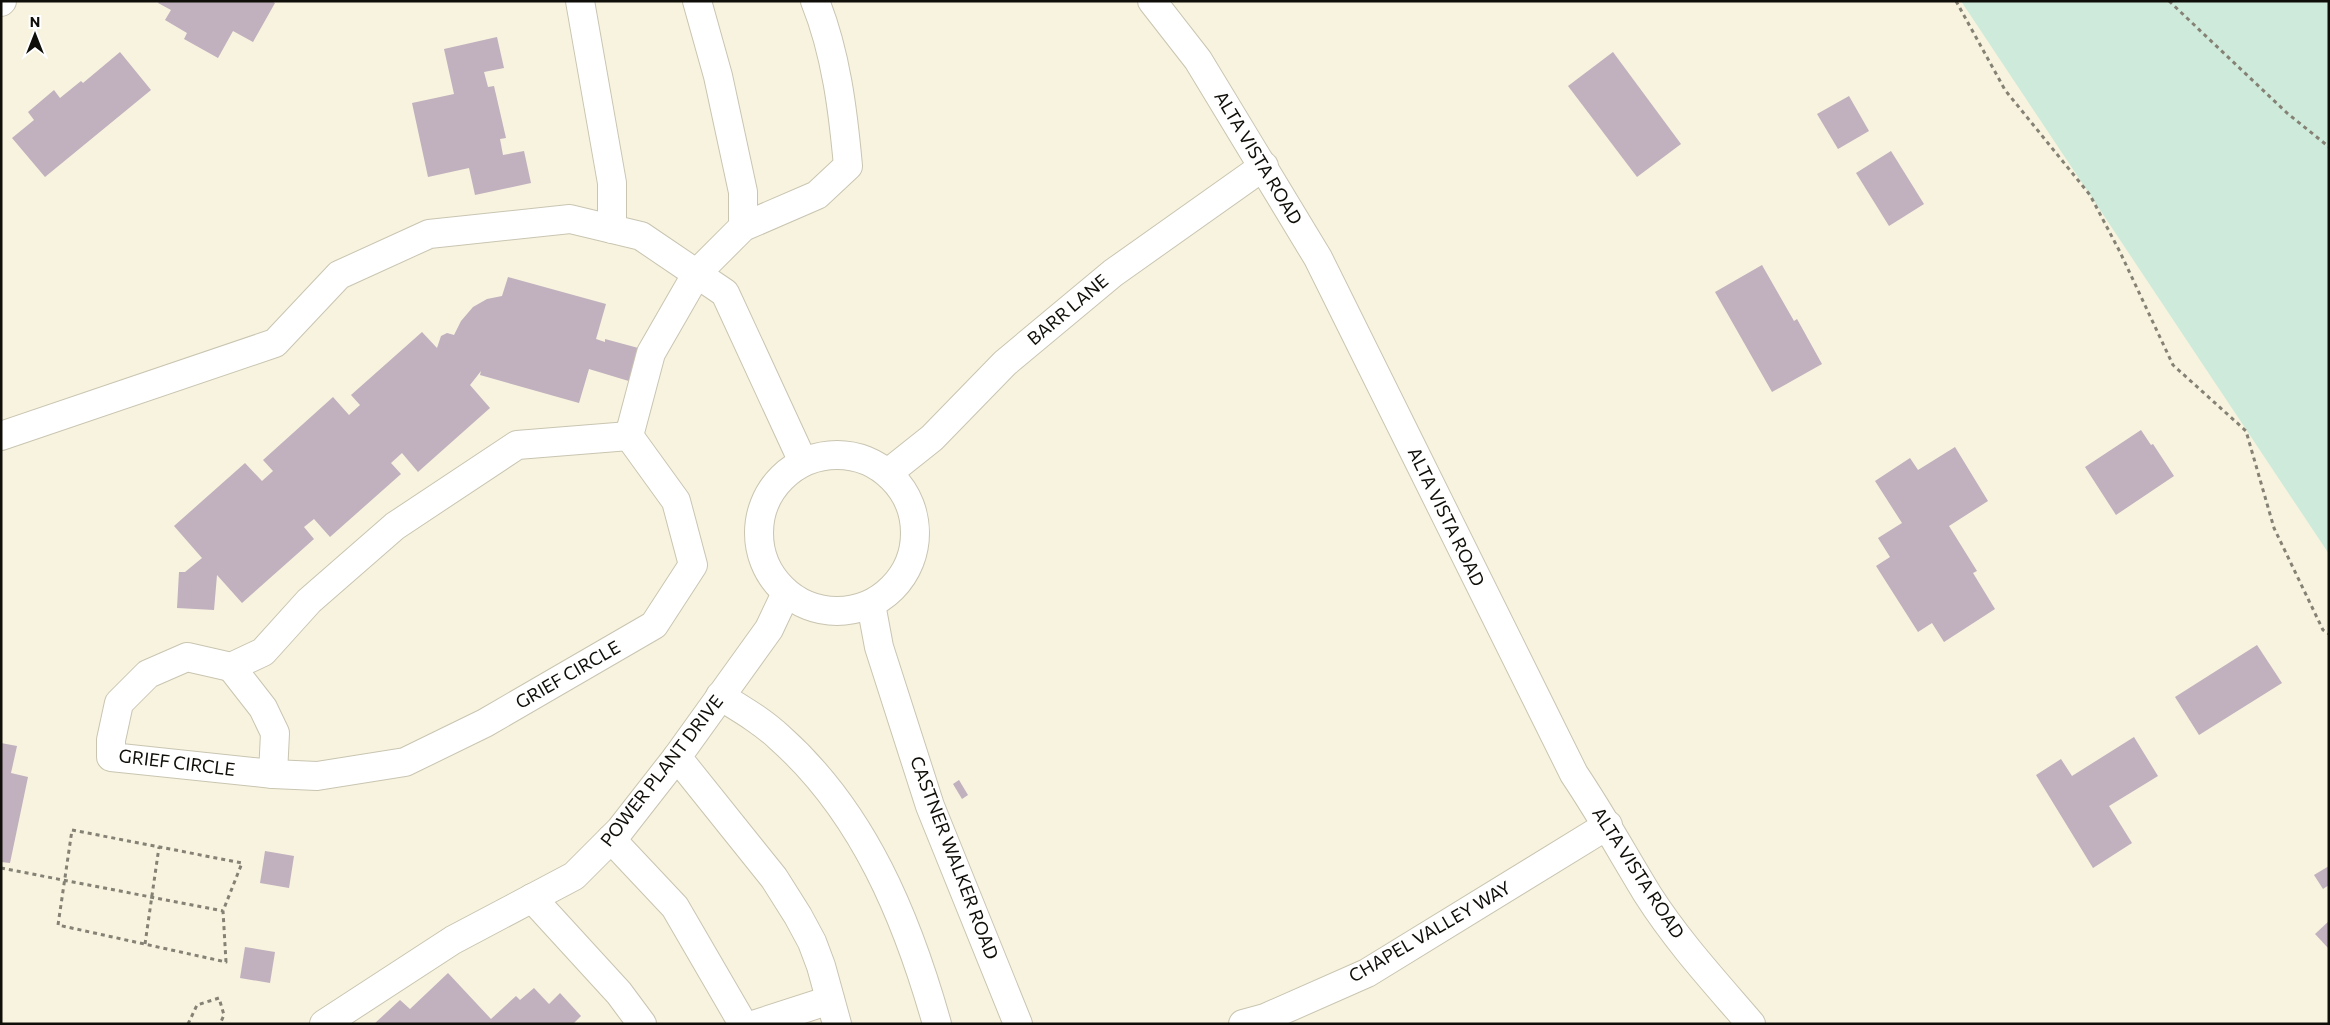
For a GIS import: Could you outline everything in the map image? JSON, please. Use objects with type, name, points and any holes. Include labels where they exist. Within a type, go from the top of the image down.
[{"type":"street","points":[[580,1],[612,182],[612,229]]},
{"type":"street","points":[[698,1],[718,76],[743,192],[743,227]]},
{"type":"street","points":[[273,774],[275,733],[263,708],[231,667],[263,652],[309,601],[395,526],[517,445],[629,436],[651,353],[698,273],[743,227],[817,195],[848,166],[843,108],[822,19],[815,1]]},
{"type":"street","name":"ALTA VISTA ROAD","points":[[1152,1],[1198,60],[1264,166],[1318,258],[1574,774],[1608,825],[1649,896],[1694,958],[1752,1024]]},
{"type":"street","name":"BARR LANE","points":[[888,473],[932,438],[1005,363],[1113,273],[1264,166]]},
{"type":"street","points":[[1,436],[275,343],[339,275],[429,234],[570,219],[642,236],[725,293],[803,462]]},
{"type":"street","name":"GRIEF CIRCLE","points":[[231,667],[187,657],[148,674],[119,703],[111,740],[111,757],[273,774],[317,776],[405,762],[485,723],[654,626],[693,565],[676,501],[629,436]]},
{"type":"street","points":[[825,455],[847,455],[869,461],[888,473],[903,489],[912,509],[916,532],[913,554],[904,575],[890,591],[871,604],[850,610],[827,611],[805,605],[786,593],[771,576],[762,556],[758,534],[761,512],[770,492],[784,474],[803,462],[825,455]]},
{"type":"street","name":"POWER PLANT DRIVE","points":[[324,1024],[453,940],[574,876],[611,839],[676,757],[769,629],[786,593]]},
{"type":"street","name":"CASTNER WALKER ROAD","points":[[871,604],[879,647],[930,806],[1018,1024]]},
{"type":"street","points":[[720,696],[757,719],[779,737],[828,787],[851,819],[899,910],[922,972],[937,1024]]},
{"type":"street","points":[[676,757],[774,878],[793,908],[812,942],[834,1012],[756,1024]]},
{"type":"street","name":"CHAPEL VALLEY WAY","points":[[1243,1024],[1265,1018],[1367,972],[1608,825]]},
{"type":"street","points":[[611,839],[675,907],[743,1024]]},
{"type":"street","points":[[532,898],[619,993],[642,1024]]},
{"type":"path","points":[[1956,1],[2005,90],[2090,195],[2120,252],[2173,365],[2246,431],[2274,528],[2323,630],[2329,634]]},
{"type":"path","points":[[2169,1],[2287,113],[2329,148]]},
{"type":"path","points":[[72,830],[242,863],[223,911],[226,962],[58,925],[65,880],[72,830]]},
{"type":"path","points":[[145,944],[150,898],[159,847]]},
{"type":"path","points":[[1,868],[223,911]]},
{"type":"path","points":[[188,1024],[197,1005],[219,998],[224,1015],[220,1024]]},
{"type":"green space","points":[[1961,1],[2329,1],[2329,554]]},
{"type":"building","points":[[159,1],[272,1],[275,3],[253,42],[233,31],[218,58],[184,39],[187,33],[165,20],[171,10],[158,3]]},
{"type":"building","points":[[497,37],[504,68],[484,72],[488,87],[494,86],[506,138],[500,139],[503,155],[524,151],[531,183],[475,195],[469,168],[428,177],[412,103],[454,94],[444,49]]},
{"type":"building","points":[[120,52],[151,90],[45,177],[12,138],[34,120],[28,112],[54,90],[60,98],[81,81],[83,83]]},
{"type":"building","points":[[1613,52],[1681,144],[1637,177],[1568,86]]},
{"type":"building","points":[[1849,96],[1869,131],[1838,149],[1817,114]]},
{"type":"building","points":[[1891,151],[1924,204],[1889,226],[1856,173]]},
{"type":"building","points":[[1762,265],[1794,321],[1797,319],[1822,364],[1772,392],[1715,292]]},
{"type":"building","points":[[508,277],[606,304],[596,339],[605,342],[605,339],[642,349],[632,382],[589,369],[579,403],[480,375],[481,371],[470,385],[490,408],[418,472],[402,453],[391,463],[401,474],[330,537],[314,519],[304,527],[314,539],[242,603],[217,575],[214,610],[177,608],[179,572],[185,572],[202,558],[174,526],[245,463],[262,481],[273,471],[263,460],[333,397],[349,415],[360,405],[351,395],[422,332],[437,348],[441,336],[447,333],[454,335],[461,321],[473,307],[487,299],[502,296]]},
{"type":"building","points":[[2141,430],[2151,445],[2153,444],[2174,476],[2116,515],[2085,467]]},
{"type":"building","points":[[1955,447],[1988,501],[1949,526],[1977,571],[1973,573],[1995,609],[1944,642],[1932,623],[1918,632],[1876,566],[1890,557],[1878,538],[1902,523],[1875,481],[1910,458],[1918,470]]},
{"type":"building","points":[[2257,645],[2282,683],[2199,735],[2175,697]]},
{"type":"building","points":[[2134,737],[2158,776],[2109,806],[2132,843],[2093,868],[2036,775],[2061,759],[2072,776]]},
{"type":"building","points":[[1,743],[17,746],[11,773],[28,777],[10,863],[1,862]]},
{"type":"building","points":[[959,780],[968,795],[962,799],[953,784]]},
{"type":"building","points":[[265,851],[294,856],[289,888],[260,883]]},
{"type":"building","points":[[2329,866],[2329,885],[2323,889],[2314,875]]},
{"type":"building","points":[[2329,921],[2329,949],[2315,934]]},
{"type":"building","points":[[245,947],[275,952],[270,983],[240,978]]},
{"type":"building","points":[[448,973],[491,1019],[516,996],[520,1000],[534,988],[549,1004],[560,993],[581,1016],[573,1024],[374,1024],[400,1000],[410,1009]]}]
